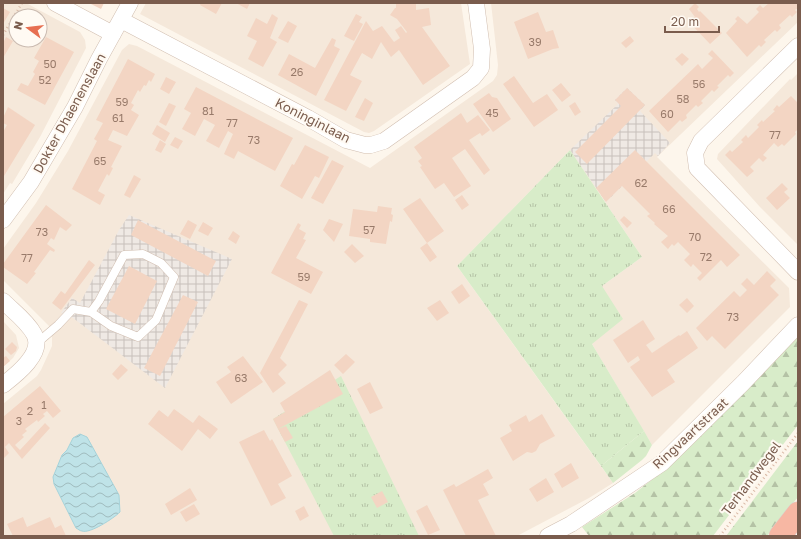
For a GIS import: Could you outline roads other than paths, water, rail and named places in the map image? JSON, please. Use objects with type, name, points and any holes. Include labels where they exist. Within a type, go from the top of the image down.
[{"type":"highway","points":[[780,536],[798,513]]},
{"type":"street","points":[[55,3],[113,34]]},
{"type":"street","name":"Dokter Dhaenenslaan","points":[[3,220],[31,182],[75,107],[130,3]]},
{"type":"street","name":"Koninginlaan","points":[[121,20],[346,140],[371,144],[384,141],[474,78],[481,68],[482,49],[476,3]]},
{"type":"street","points":[[798,46],[706,135],[695,153],[697,168],[798,272]]},
{"type":"street","points":[[3,301],[29,326],[35,335],[37,343],[36,350],[20,372],[3,385]]},
{"type":"street","name":"Ringvaartstraat","points":[[548,536],[571,524],[662,463],[743,383],[798,325]]},
{"type":"lane","points":[[37,343],[58,325],[73,309],[91,312],[110,326],[138,337],[156,320],[174,277],[161,263],[143,254],[124,255],[99,301],[91,312]]},
{"type":"water","points":[[80,434],[87,437],[119,495],[120,512],[102,525],[86,531],[80,531],[76,528],[54,484],[53,477],[62,455],[67,450],[73,438]]}]
